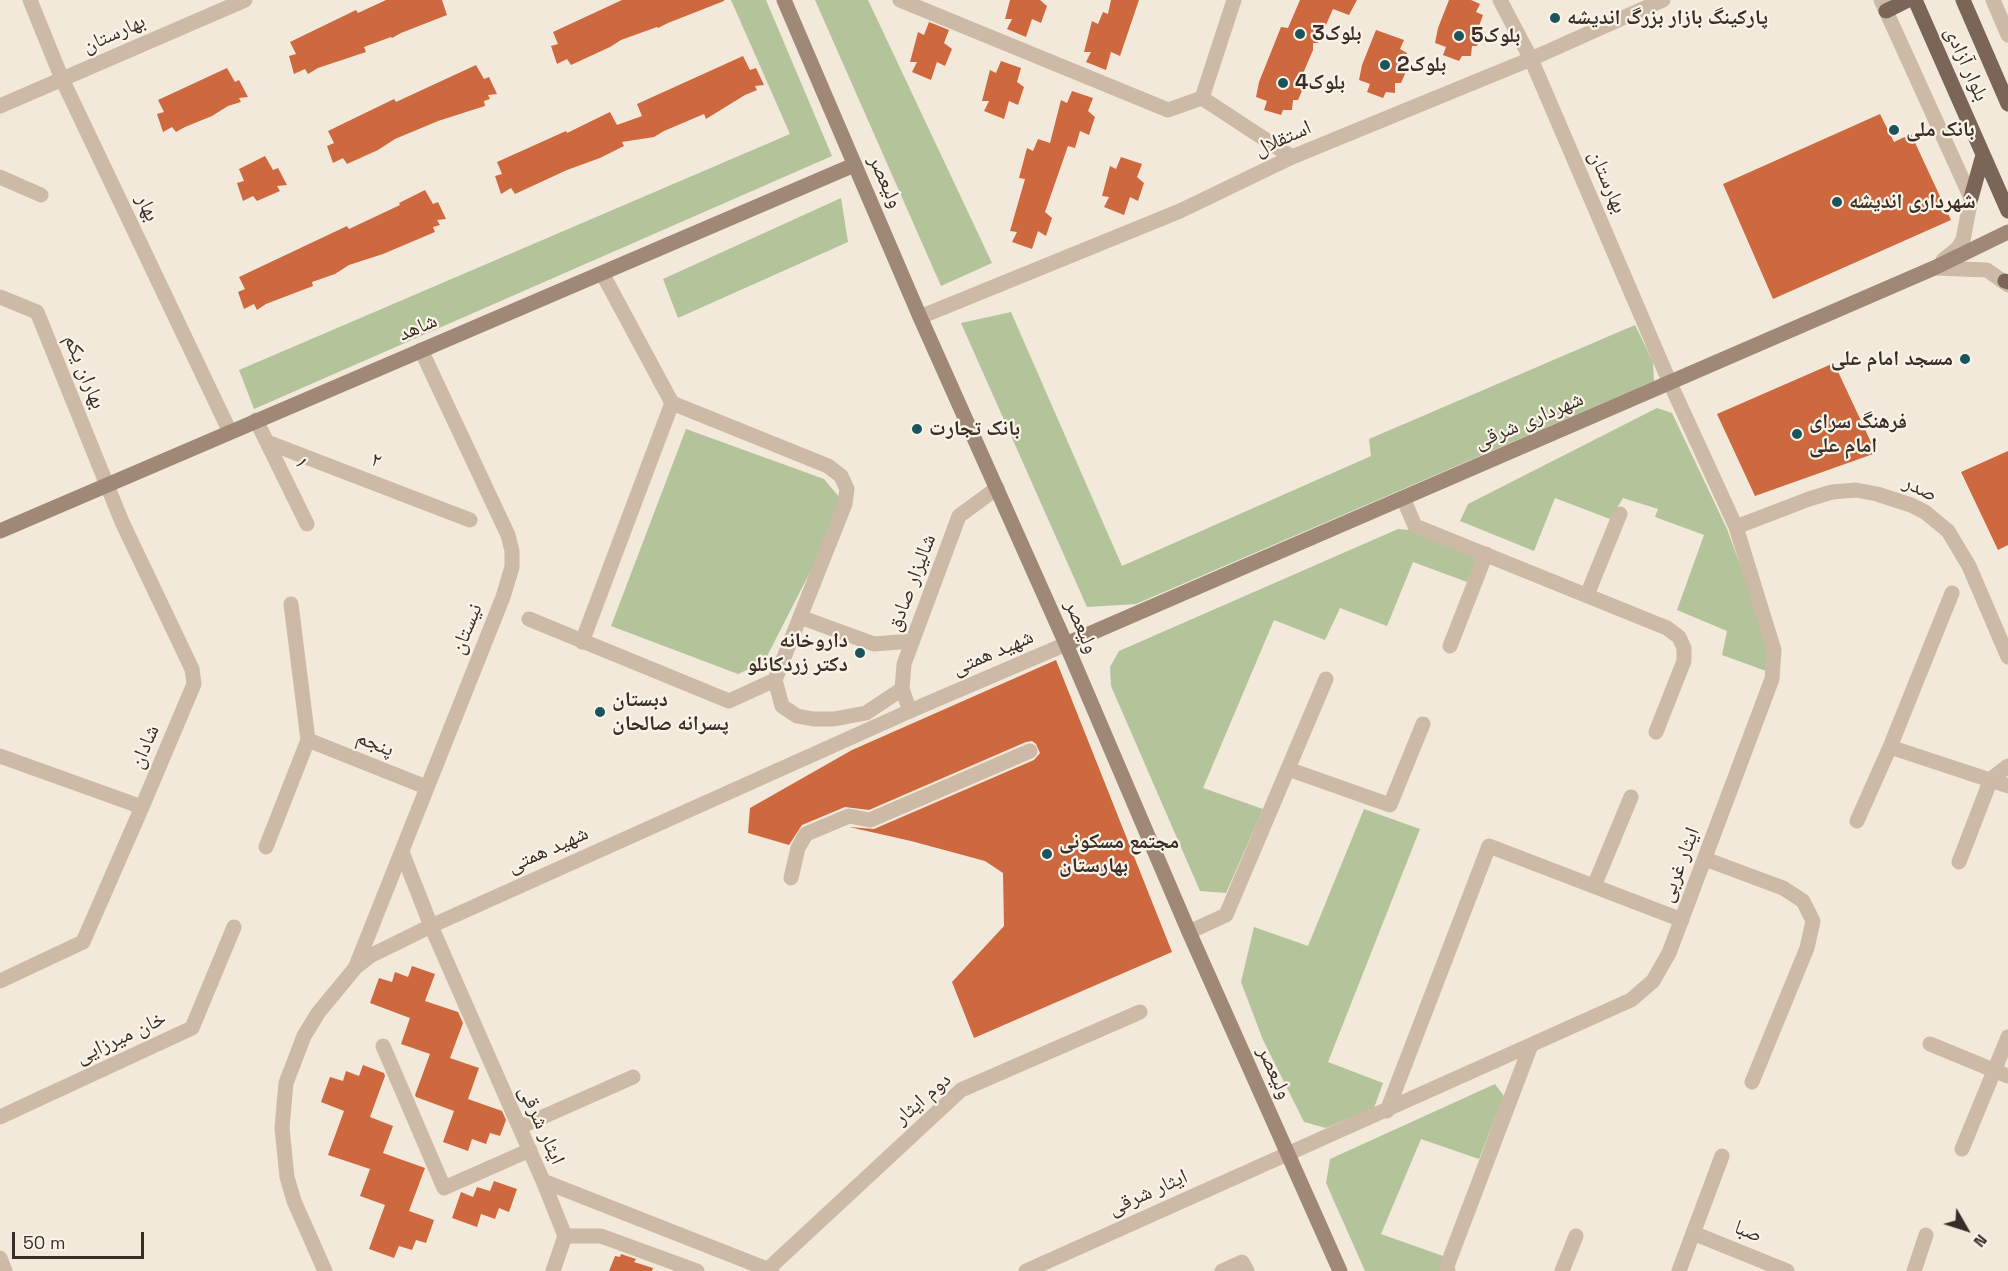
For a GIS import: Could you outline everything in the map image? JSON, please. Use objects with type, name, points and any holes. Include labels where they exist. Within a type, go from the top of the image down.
[{"type":"main road","name":"ولیعصر","points":[[783,0],[920,317],[1066,644],[1189,932],[1340,1271]]},
{"type":"main road","points":[[1883,5],[1908,0]]},
{"type":"main road","name":"بلوار آزادی","points":[[1915,0],[2008,210]]},
{"type":"main road","name":"بلوار آزادی","points":[[1963,0],[2008,104]]},
{"type":"main road","points":[[1971,198],[1983,155]]},
{"type":"main road","name":"شاهد","points":[[0,531],[854,165]]},
{"type":"main road","name":"شهرداری شرقی","points":[[1066,644],[1934,268],[2008,232]]},
{"type":"street","name":"بهار","points":[[30,0],[62,79],[230,432]]},
{"type":"street","name":"بهارستان","points":[[0,106],[244,0]]},
{"type":"street","points":[[900,0],[1168,110],[1202,98]]},
{"type":"street","points":[[1202,98],[1234,0]]},
{"type":"street","name":"بهارستان","points":[[1500,0],[1532,59],[1670,383]]},
{"type":"street","name":"استقلال","points":[[920,317],[1180,211],[1292,157],[1532,59],[1664,0]]},
{"type":"street","points":[[1993,0],[2008,35]]},
{"type":"street","points":[[1883,5],[1971,198],[1963,240],[1958,248],[1934,268]]},
{"type":"street","points":[[1202,98],[1292,157]]},
{"type":"street","points":[[0,177],[41,195]]},
{"type":"street","points":[[1934,268],[1987,270],[2007,283]]},
{"type":"street","points":[[602,273],[672,403],[828,466],[841,476],[847,489],[845,504],[776,680],[782,706],[797,716],[834,719],[866,713],[902,688]]},
{"type":"street","name":"بهاران یکم","points":[[0,297],[37,312],[107,484]]},
{"type":"street","name":"نيستان","points":[[356,967],[512,567],[512,551],[508,535],[422,350]]},
{"type":"street","name":"ایثار غربی","points":[[1288,1154],[1631,1000],[1653,981],[1669,953],[1772,679],[1774,650],[1736,527],[1670,383]]},
{"type":"street","points":[[582,642],[672,403]]},
{"type":"street","name":"۱","points":[[256,420],[307,524]]},
{"type":"street","name":"۲","points":[[267,442],[471,520]]},
{"type":"street","name":"شادان","points":[[0,981],[83,942],[194,684],[192,669],[122,522],[107,484]]},
{"type":"street","name":"شالیزار صادق","points":[[910,711],[902,688],[904,664],[959,516],[997,488]]},
{"type":"street","name":"صدر","points":[[1736,527],[1832,492],[1856,490],[1911,505],[1925,512],[1948,531],[1970,566],[2008,657]]},
{"type":"street","points":[[1403,498],[1415,526],[1667,627],[1679,637],[1684,648],[1684,662],[1656,732]]},
{"type":"street","points":[[1587,595],[1620,514]]},
{"type":"street","points":[[1450,646],[1486,554]]},
{"type":"street","points":[[1857,821],[1890,747],[1952,593]]},
{"type":"street","points":[[266,847],[308,740],[291,604]]},
{"type":"street","points":[[800,617],[874,644],[912,641]]},
{"type":"street","points":[[529,619],[729,701],[776,680]]},
{"type":"street","name":"شهید همتی","points":[[324,1271],[294,1201],[287,1177],[282,1128],[286,1083],[304,1036],[318,1013],[356,967],[370,956],[431,926],[910,711],[1066,644]]},
{"type":"street","points":[[1189,932],[1226,915],[1326,679]]},
{"type":"street","points":[[1288,769],[1390,805],[1423,724]]},
{"type":"street","name":"پنجم","points":[[308,740],[426,787]]},
{"type":"street","points":[[1890,747],[2008,786]]},
{"type":"street","points":[[791,878],[798,848],[806,834],[849,816],[870,820],[1030,751]]},
{"type":"street","points":[[0,756],[142,807]]},
{"type":"street","points":[[1959,862],[1991,779],[2008,766]]},
{"type":"street","points":[[1594,886],[1631,796]]},
{"type":"street","points":[[1387,1111],[1490,846],[1682,920]]},
{"type":"street","points":[[402,852],[431,926]]},
{"type":"street","points":[[1705,859],[1783,888],[1803,901],[1813,921],[1807,948],[1752,1082]]},
{"type":"street","name":"ایثار شرقی","points":[[431,926],[543,1181],[768,1270]]},
{"type":"street","name":"خان میرزایی","points":[[0,1117],[192,1028],[234,927]]},
{"type":"street","name":"دوم ایثار","points":[[768,1270],[961,1090],[1140,1012]]},
{"type":"street","points":[[1962,1149],[2001,1074],[2008,1037]]},
{"type":"street","points":[[1930,1044],[2001,1074]]},
{"type":"street","points":[[1448,1271],[1531,1045]]},
{"type":"street","points":[[383,1046],[444,1188],[530,1150]]},
{"type":"street","points":[[519,1127],[633,1077]]},
{"type":"street","name":"ایثار شرقی","points":[[1026,1271],[1288,1154]]},
{"type":"street","points":[[1679,1271],[1722,1156]]},
{"type":"street","points":[[543,1181],[566,1236],[553,1271]]},
{"type":"street","name":"صبا","points":[[1694,1233],[1787,1271]]},
{"type":"street","points":[[1914,1271],[1926,1235]]},
{"type":"street","points":[[566,1236],[601,1236],[662,1265],[697,1271]]},
{"type":"street","points":[[1562,1271],[1576,1236]]},
{"type":"street","points":[[0,1258],[5,1271]]},
{"type":"street","points":[[1222,1271],[1242,1262],[1247,1271]]},
{"type":"green space","points":[[731,0],[766,0],[832,156],[254,409],[239,370],[790,134]]},
{"type":"green space","points":[[815,0],[868,0],[992,263],[941,286]]},
{"type":"green space","points":[[841,198],[848,242],[678,318],[663,279]]},
{"type":"green space","points":[[1011,312],[1122,566],[1371,456],[1369,439],[1635,325],[1653,362],[1654,381],[1136,604],[1087,607],[961,323]]},
{"type":"green space","points":[[1657,408],[1672,413],[1727,529],[1762,625],[1768,656],[1766,671],[1722,655],[1727,631],[1677,610],[1704,535],[1655,517],[1658,509],[1623,498],[1610,519],[1555,498],[1534,551],[1460,521],[1468,504]]},
{"type":"green space","points":[[686,429],[824,479],[845,504],[764,662],[738,674],[611,626]]},
{"type":"green space","points":[[1398,529],[1410,530],[1478,559],[1467,582],[1413,562],[1387,626],[1340,608],[1325,640],[1274,620],[1203,788],[1263,809],[1226,893],[1200,891],[1111,686],[1110,667],[1119,651]]},
{"type":"green space","points":[[1364,809],[1420,829],[1328,1062],[1383,1083],[1374,1108],[1326,1128],[1304,1122],[1263,1040],[1241,982],[1254,927],[1308,946]]},
{"type":"green space","points":[[1495,1084],[1504,1096],[1479,1159],[1421,1139],[1381,1234],[1443,1256],[1441,1271],[1365,1271],[1326,1183],[1330,1159]]},
{"type":"building","points":[[386,0],[442,0],[447,15],[364,47],[366,52],[318,68],[308,74],[305,69],[294,74],[289,56],[296,54],[290,42],[356,10],[358,13]]},
{"type":"building","points":[[622,0],[724,1],[658,28],[621,40],[571,65],[567,59],[557,64],[551,46],[558,44],[553,32]]},
{"type":"building","points":[[1010,0],[1040,0],[1047,6],[1041,23],[1032,19],[1026,37],[1007,29],[1012,19],[1005,19]]},
{"type":"building","points":[[1111,0],[1139,0],[1120,56],[1111,52],[1106,70],[1086,62],[1091,52],[1084,52],[1092,21],[1098,24],[1103,12],[1108,14]]},
{"type":"building","points":[[1300,0],[1357,0],[1349,15],[1333,9],[1318,43],[1313,43],[1313,50],[1299,83],[1305,84],[1298,100],[1293,100],[1292,110],[1283,110],[1281,115],[1264,110],[1267,101],[1256,97],[1259,82],[1281,27],[1288,28]]},
{"type":"building","name":"بلوک5","points":[[1449,0],[1471,0],[1480,4],[1476,12],[1483,15],[1478,29],[1484,30],[1477,46],[1472,46],[1471,56],[1462,56],[1459,61],[1443,55],[1446,47],[1435,43]]},
{"type":"building","points":[[929,22],[949,30],[944,43],[952,49],[945,66],[937,62],[931,80],[912,72],[917,62],[910,62],[918,32],[924,35]]},
{"type":"building","name":"بلوک2","points":[[1376,30],[1404,40],[1400,49],[1407,53],[1401,66],[1408,67],[1401,83],[1395,83],[1395,93],[1386,92],[1383,98],[1367,92],[1370,84],[1359,80],[1362,65]]},
{"type":"building","points":[[743,56],[750,70],[756,68],[764,85],[755,86],[757,90],[706,119],[704,114],[654,137],[622,142],[624,146],[600,158],[567,170],[515,194],[511,188],[501,194],[495,176],[502,174],[497,162],[566,131],[567,133],[610,112],[617,125],[642,116],[637,104]]},
{"type":"building","points":[[1001,61],[1021,68],[1017,82],[1024,87],[1018,105],[1009,101],[1004,119],[984,111],[989,101],[982,101],[990,70],[996,73]]},
{"type":"building","points":[[476,65],[484,79],[489,77],[497,94],[488,95],[490,99],[484,101],[485,106],[438,121],[395,139],[378,150],[347,164],[343,158],[333,163],[327,146],[334,143],[328,131],[394,99],[396,102]]},
{"type":"building","points":[[227,68],[235,82],[239,80],[248,97],[239,98],[241,102],[228,106],[176,132],[172,127],[163,132],[157,114],[164,112],[158,100]]},
{"type":"building","points":[[1072,91],[1093,98],[1088,111],[1095,117],[1089,135],[1080,131],[1075,148],[1068,146],[1045,212],[1052,218],[1046,236],[1038,231],[1032,249],[1012,242],[1017,232],[1010,231],[1025,179],[1019,178],[1027,148],[1033,151],[1038,139],[1050,143],[1061,100],[1067,103]]},
{"type":"building","name":"شهرداری اندیشه","points":[[1880,114],[1894,142],[1911,134],[1951,220],[1773,299],[1723,184]]},
{"type":"building","points":[[265,156],[273,170],[278,168],[287,185],[277,186],[280,191],[257,201],[253,196],[243,201],[237,183],[244,181],[239,169]]},
{"type":"building","points":[[1121,157],[1142,164],[1137,177],[1144,183],[1138,201],[1130,197],[1124,215],[1104,207],[1109,197],[1102,196],[1110,166],[1116,169]]},
{"type":"building","points":[[425,190],[433,204],[438,202],[446,219],[437,220],[440,225],[433,227],[435,232],[383,254],[349,265],[335,274],[312,282],[313,286],[266,304],[257,310],[254,304],[244,309],[238,292],[245,289],[239,277],[347,226],[349,229],[400,205],[399,203]]},
{"type":"building","name":"فرهنگ سرای امام علی","points":[[1834,363],[1876,453],[1755,496],[1717,414]]},
{"type":"building","points":[[2008,451],[2008,545],[1998,550],[1961,472]]},
{"type":"building","name":"مجتمع مسکونی بهارستان","points":[[1056,660],[1172,952],[974,1038],[952,982],[1004,926],[1003,873],[985,861],[849,827],[874,829],[1034,760],[1040,753],[1036,744],[1032,741],[1026,742],[869,810],[845,807],[802,825],[789,845],[748,833],[750,808],[852,750]]},
{"type":"building","points":[[412,966],[435,974],[425,1001],[458,1012],[463,1023],[450,1058],[479,1068],[468,1099],[502,1111],[506,1120],[500,1136],[490,1133],[486,1144],[472,1139],[468,1151],[443,1142],[454,1111],[415,1095],[430,1054],[401,1044],[410,1018],[370,1003],[379,978],[392,982],[395,972],[408,977]]},
{"type":"building","points":[[363,1065],[384,1073],[385,1076],[370,1117],[393,1126],[383,1153],[425,1168],[409,1211],[434,1220],[426,1243],[416,1240],[412,1250],[399,1246],[394,1258],[369,1249],[385,1205],[360,1196],[370,1169],[328,1155],[344,1111],[321,1102],[330,1077],[343,1081],[346,1071],[359,1076]]},
{"type":"building","points":[[494,1181],[517,1189],[509,1212],[499,1208],[495,1219],[481,1214],[477,1227],[452,1218],[461,1192],[473,1197],[477,1187],[490,1191]]},
{"type":"building","points":[[621,1254],[636,1259],[634,1262],[653,1268],[652,1271],[609,1271],[615,1256],[620,1257]]},
{"type":"place","name":"پارکینگ بازار بزرگ اندیشه","points":[[1555,18]]},
{"type":"place","name":"بلوک3","points":[[1300,34]]},
{"type":"place","name":"بلوک5","points":[[1459,36]]},
{"type":"place","name":"بلوک2","points":[[1385,65]]},
{"type":"place","name":"بلوک4","points":[[1283,83]]},
{"type":"place","name":"بانک ملی","points":[[1894,130]]},
{"type":"place","name":"شهرداری اندیشه","points":[[1837,202]]},
{"type":"place","name":"مسجد امام علی","points":[[1965,359]]},
{"type":"place","name":"بانک تجارت","points":[[917,429]]},
{"type":"place","name":"فرهنگ سرای امام علی","points":[[1797,434]]},
{"type":"place","name":"داروخانه دکتر زردکانلو","points":[[860,653]]},
{"type":"place","name":"دبستان پسرانه صالحان","points":[[600,712]]},
{"type":"place","name":"مجتمع مسکونی بهارستان","points":[[1047,854]]}]
